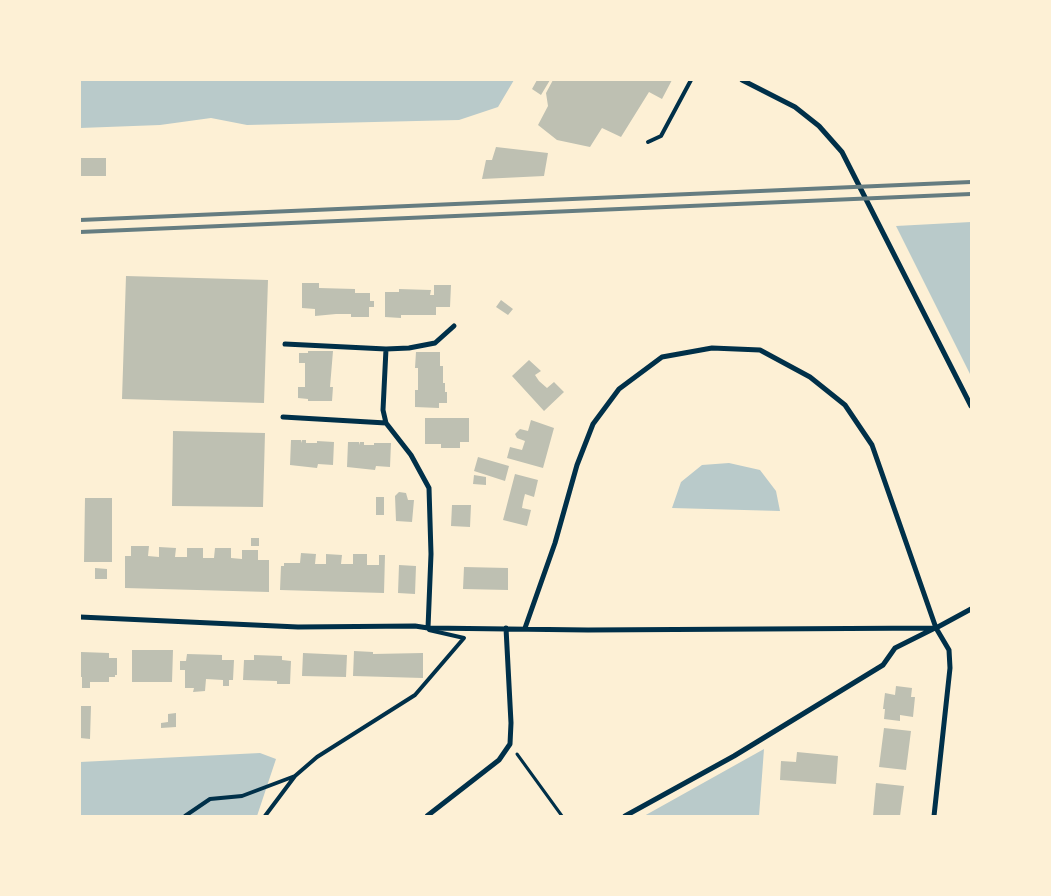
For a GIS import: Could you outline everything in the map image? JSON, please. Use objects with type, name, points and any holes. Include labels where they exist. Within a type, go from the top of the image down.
[{"type":"street","points":[[742,80],[794,107],[819,126],[842,152],[971,406]]},
{"type":"street","points":[[285,344],[409,348],[434,343],[454,326]]},
{"type":"street","points":[[386,348],[383,410],[386,423],[411,455],[429,488],[431,554],[428,628]]},
{"type":"street","points":[[525,628],[555,543],[577,465],[593,424],[619,389],[662,358],[712,348],[760,350],[810,377],[845,405],[872,445],[936,628],[949,650],[950,668],[934,816]]},
{"type":"street","points":[[283,417],[386,423]]},
{"type":"street","points":[[625,816],[734,756],[883,665],[895,648],[971,609]]},
{"type":"street","points":[[80,617],[298,626],[415,626],[428,628],[608,630],[936,628]]},
{"type":"street","points":[[427,816],[499,760],[510,744],[512,723],[506,628]]},
{"type":"lane","points":[[648,142],[660,136],[691,80]]},
{"type":"lane","points":[[265,816],[295,776],[317,757],[415,695],[464,638],[415,626]]},
{"type":"lane","points":[[185,816],[210,800],[242,796],[295,776]]},
{"type":"path","points":[[510,744],[562,816]]},
{"type":"shaded area","points":[[80,80],[514,80],[498,107],[459,120],[247,125],[211,118],[160,125],[80,128]]},
{"type":"shaded area","points":[[971,222],[971,376],[896,226]]},
{"type":"shaded area","points":[[729,463],[760,470],[776,491],[780,511],[672,508],[681,482],[702,465]]},
{"type":"shaded area","points":[[764,749],[759,816],[644,816]]},
{"type":"shaded area","points":[[260,753],[276,759],[257,816],[80,816],[80,762]]},
{"type":"building","points":[[537,80],[550,80],[541,95],[532,89]]},
{"type":"building","points":[[553,80],[672,80],[662,99],[649,92],[621,137],[602,128],[590,147],[557,140],[538,125],[548,106],[546,93]]},
{"type":"building","points":[[496,147],[548,153],[544,176],[482,179],[486,160],[492,160]]},
{"type":"building","points":[[80,158],[106,158],[106,176],[80,176]]},
{"type":"building","points":[[126,276],[268,280],[264,403],[122,399]]},
{"type":"building","points":[[302,283],[319,283],[319,288],[355,289],[355,293],[370,293],[370,301],[374,301],[374,307],[369,307],[369,317],[351,317],[351,314],[315,316],[315,309],[302,308]]},
{"type":"building","points":[[434,285],[451,285],[450,307],[436,307],[436,315],[401,315],[401,318],[385,317],[385,292],[399,292],[399,289],[431,290],[430,295],[434,295]]},
{"type":"building","points":[[501,300],[513,309],[508,315],[496,307]]},
{"type":"building","points":[[308,351],[333,351],[330,387],[333,387],[332,401],[308,401],[308,399],[298,398],[298,387],[305,387],[305,363],[299,363],[299,353],[308,353]]},
{"type":"building","points":[[416,352],[440,352],[440,366],[443,366],[443,383],[445,383],[445,392],[447,392],[447,403],[439,403],[439,408],[415,407],[415,390],[418,390],[418,368],[415,368]]},
{"type":"building","points":[[529,360],[541,371],[535,375],[539,381],[547,388],[554,382],[564,392],[544,411],[512,376]]},
{"type":"building","points":[[425,418],[469,418],[469,442],[460,442],[460,448],[441,448],[441,444],[425,444]]},
{"type":"building","points":[[531,420],[554,428],[543,468],[507,458],[510,447],[522,450],[525,441],[517,438],[515,434],[520,429],[528,431]]},
{"type":"building","points":[[173,431],[265,433],[263,507],[172,506]]},
{"type":"building","points":[[291,440],[301,440],[302,443],[302,440],[306,440],[306,443],[317,443],[317,441],[334,442],[333,465],[318,464],[317,468],[290,465]]},
{"type":"building","points":[[348,442],[359,442],[360,445],[360,442],[364,442],[364,445],[391,443],[390,467],[376,466],[375,470],[347,467]]},
{"type":"building","points":[[478,457],[509,466],[505,481],[474,471]]},
{"type":"building","points":[[515,474],[538,480],[534,497],[525,494],[523,502],[522,508],[531,510],[527,526],[503,520]]},
{"type":"building","points":[[474,475],[486,477],[486,485],[473,484]]},
{"type":"building","points":[[399,492],[406,493],[408,500],[414,500],[412,522],[396,521],[395,496]]},
{"type":"building","points":[[376,497],[384,497],[384,515],[376,515]]},
{"type":"building","points":[[85,498],[112,498],[112,562],[84,562]]},
{"type":"building","points":[[452,505],[471,505],[470,527],[451,526]]},
{"type":"building","points":[[251,538],[259,538],[259,546],[251,546]]},
{"type":"building","points":[[131,546],[149,546],[148,556],[159,557],[159,547],[176,548],[175,557],[187,557],[187,548],[203,548],[203,558],[214,558],[215,548],[231,548],[231,558],[242,559],[242,550],[258,550],[258,560],[269,560],[269,592],[125,588],[125,556],[131,556]]},
{"type":"building","points":[[301,553],[316,554],[315,564],[326,564],[326,554],[342,555],[341,564],[353,564],[353,554],[367,554],[367,565],[379,565],[379,555],[385,555],[384,593],[280,590],[281,566],[284,566],[284,563],[300,563]]},
{"type":"building","points":[[399,565],[416,566],[415,594],[398,593]]},
{"type":"building","points":[[464,567],[508,568],[508,590],[463,589]]},
{"type":"building","points":[[95,568],[107,569],[107,579],[95,579]]},
{"type":"building","points":[[132,650],[173,650],[172,682],[132,682]]},
{"type":"building","points":[[354,651],[373,652],[373,654],[423,653],[423,678],[353,676]]},
{"type":"building","points":[[81,652],[109,653],[109,658],[117,658],[117,675],[109,677],[109,682],[90,682],[90,688],[82,688],[82,677],[80,677]]},
{"type":"building","points":[[303,653],[347,655],[346,677],[302,676]]},
{"type":"building","points":[[187,654],[222,655],[222,660],[234,660],[233,680],[229,680],[229,686],[223,686],[223,680],[206,679],[205,691],[193,692],[194,688],[185,688],[185,670],[180,670],[180,661],[186,661]]},
{"type":"building","points":[[254,655],[282,656],[282,660],[291,661],[290,684],[277,684],[277,681],[243,680],[244,660],[254,660]]},
{"type":"building","points":[[896,686],[912,688],[911,697],[915,697],[913,717],[900,715],[900,721],[884,719],[885,693],[895,695]]},
{"type":"building","points":[[80,706],[91,706],[90,739],[80,738]]},
{"type":"building","points":[[176,713],[176,727],[161,728],[161,723],[168,722],[168,714]]},
{"type":"building","points":[[884,728],[911,731],[906,770],[879,767]]},
{"type":"building","points":[[797,752],[838,756],[836,784],[780,780],[781,761],[796,762]]},
{"type":"building","points":[[876,783],[904,786],[900,816],[873,816]]},
{"type":"railway","points":[[80,220],[971,182]]},
{"type":"railway","points":[[80,232],[971,194]]}]
